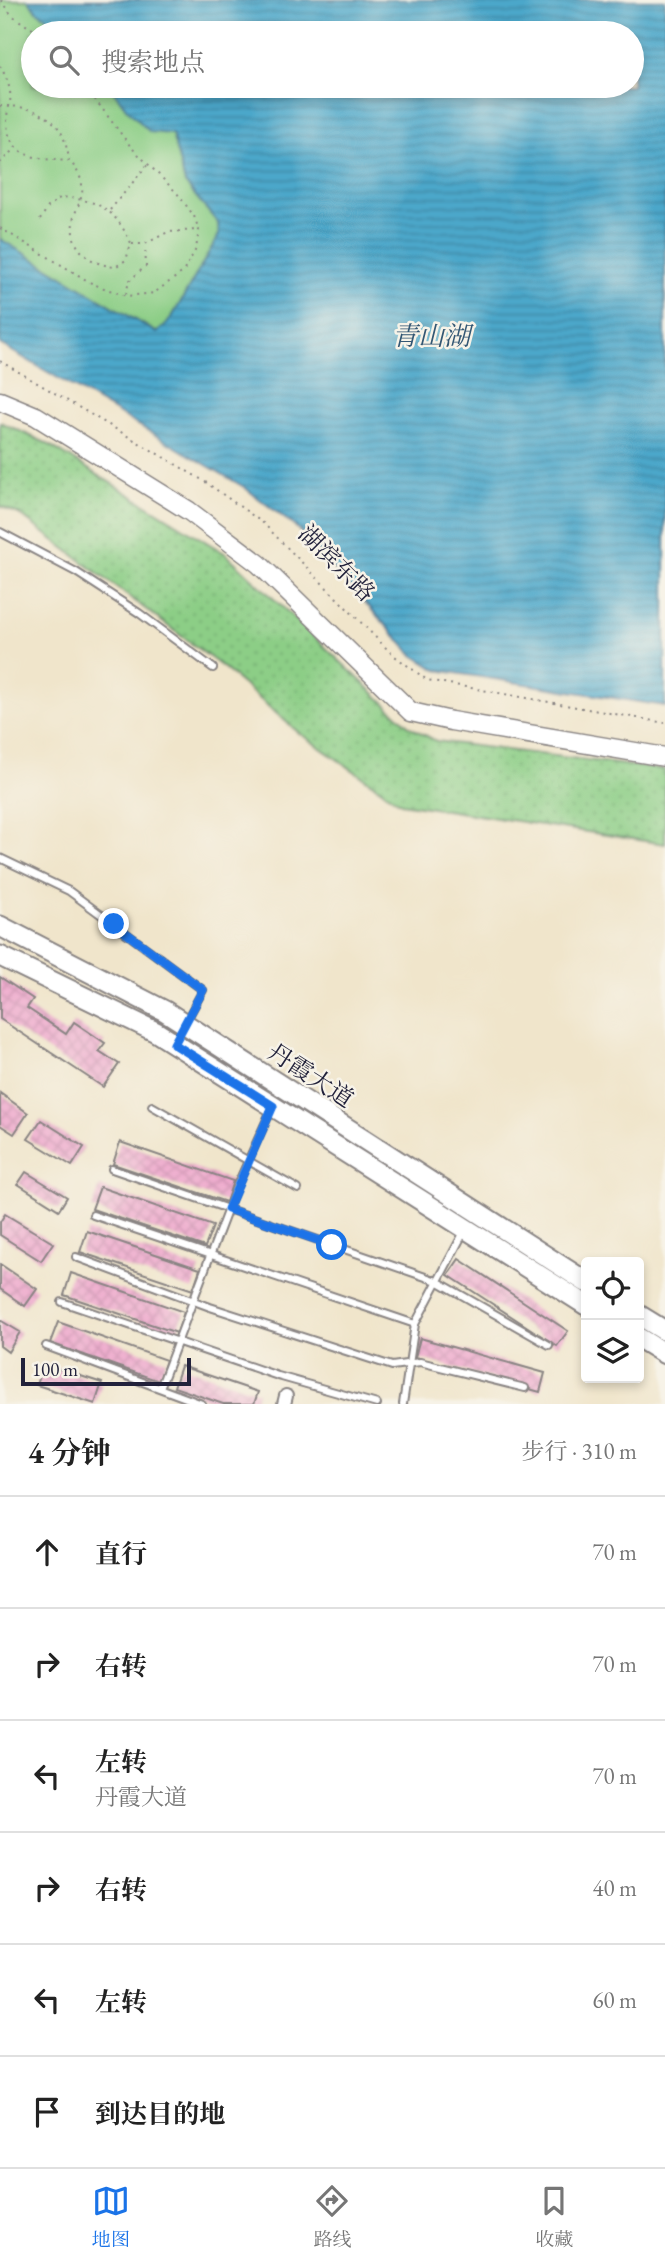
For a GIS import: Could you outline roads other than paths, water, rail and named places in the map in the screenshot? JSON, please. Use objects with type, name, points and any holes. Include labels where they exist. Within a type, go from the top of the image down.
[{"type":"main road","name":"丹霞大道","points":[[0,926],[165,1011],[581,1279]]},
{"type":"main road","name":"丹霞大道","points":[[0,956],[156,1032],[581,1301]]},
{"type":"main road","points":[[644,1317],[665,1323]]},
{"type":"main road","points":[[644,1318],[665,1331]]},
{"type":"main road","points":[[644,1339],[665,1348]]},
{"type":"main road","points":[[644,1340],[665,1354]]},
{"type":"street","points":[[0,401],[36,416],[189,511],[259,564],[411,712],[452,722],[665,757]]},
{"type":"lane","points":[[0,532],[76,572],[139,613],[213,668]]},
{"type":"lane","points":[[0,858],[69,891],[203,990],[174,1044]]},
{"type":"lane","points":[[152,1106],[299,1189]]},
{"type":"lane","points":[[160,1388],[228,1209],[273,1106]]},
{"type":"lane","points":[[112,1169],[437,1281],[549,1345]]},
{"type":"lane","points":[[93,1215],[415,1324]]},
{"type":"lane","points":[[403,1404],[415,1324],[466,1228]]},
{"type":"lane","points":[[76,1257],[193,1300],[392,1366],[420,1362],[525,1388]]},
{"type":"lane","points":[[62,1302],[278,1376],[376,1404]]},
{"type":"lane","points":[[46,1346],[202,1404]]},
{"type":"water","name":"青山湖","points":[[28,0],[665,0],[665,706],[437,670],[413,655],[296,527],[244,487],[0,344],[0,239],[157,333],[171,319],[219,235],[218,223],[185,183],[172,134],[150,132],[119,98],[644,98],[644,21],[53,21],[37,11]]}]
